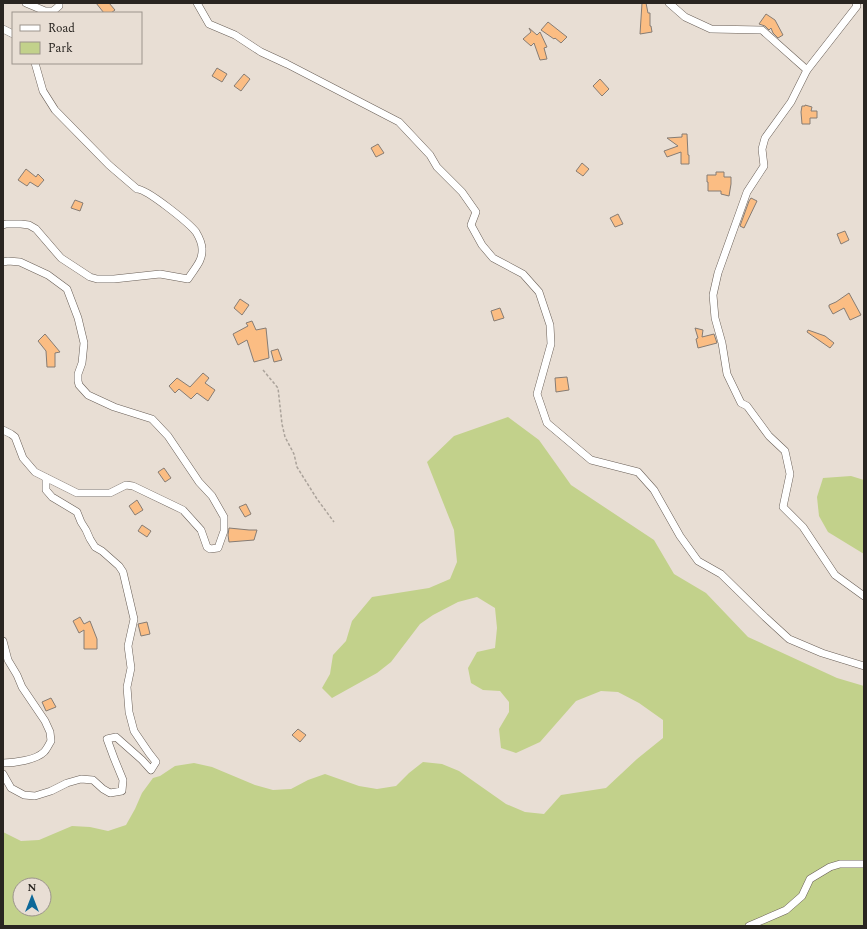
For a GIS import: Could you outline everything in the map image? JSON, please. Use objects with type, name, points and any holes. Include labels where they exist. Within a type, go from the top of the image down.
[{"type":"street","points":[[26,3],[45,11],[53,11],[59,6],[59,3]]},
{"type":"street","points":[[197,3],[209,24],[235,35],[261,52],[399,122],[430,155],[437,167],[462,192],[473,207],[476,212],[471,225],[482,245],[493,258],[523,274],[539,292],[550,325],[550,344],[537,394],[547,423],[591,460],[638,472],[654,490],[680,536],[698,561],[722,574],[789,639],[822,653],[864,666]]},
{"type":"street","points":[[669,3],[684,17],[711,29],[762,30],[808,70]]},
{"type":"street","points":[[856,3],[857,6],[808,70],[791,102],[765,138],[762,149],[764,166],[747,192],[718,273],[713,295],[715,318],[722,343],[727,374],[741,403],[747,406],[769,436],[786,451],[790,474],[783,507],[803,527],[835,575],[864,596]]},
{"type":"street","points":[[3,29],[12,34]]},
{"type":"street","points":[[3,225],[30,225],[36,229],[61,258],[90,277],[97,279],[114,279],[160,274],[188,279],[201,261],[202,247],[197,234],[192,227],[146,192],[137,189],[109,165],[55,110],[43,91],[35,64]]},
{"type":"street","points":[[3,262],[20,262],[48,275],[67,289],[78,318],[84,343],[82,363],[78,374],[79,385],[88,395],[114,407],[152,419],[168,436],[199,482],[212,496],[224,517],[224,531],[218,548],[210,549],[207,547],[201,530],[183,510],[133,486],[126,485],[110,494],[77,493],[35,472],[23,458],[14,437],[3,430]]},
{"type":"street","points":[[3,774],[11,788],[24,795],[35,796],[81,779],[92,780],[110,793],[122,791],[123,780],[107,740],[116,737],[151,770],[156,762],[148,753],[134,731],[130,712],[127,687],[131,668],[128,646],[134,619],[123,572],[119,566],[102,551],[95,547],[90,540],[77,512],[52,497],[46,490],[46,478]]},
{"type":"street","points":[[3,641],[8,660],[22,687],[45,721],[50,732],[51,741],[44,753],[31,759],[3,763]]},
{"type":"street","points":[[749,926],[786,910],[802,896],[810,879],[830,867],[840,864],[864,864]]},
{"type":"path","points":[[263,370],[278,388],[285,438],[294,454],[297,467],[317,499],[334,522]]},
{"type":"green space","points":[[508,417],[539,440],[571,485],[654,540],[674,574],[706,593],[748,637],[837,678],[864,686],[864,926],[3,926],[3,832],[21,841],[39,840],[72,826],[90,827],[108,831],[126,825],[142,793],[153,778],[160,776],[175,766],[194,763],[212,767],[255,785],[273,790],[291,789],[308,780],[325,774],[359,786],[377,789],[396,786],[423,762],[442,764],[459,771],[506,804],[525,812],[544,814],[561,795],[606,788],[637,759],[663,738],[663,720],[639,703],[618,692],[601,691],[576,701],[540,742],[516,753],[501,748],[499,729],[509,712],[509,702],[500,691],[483,690],[471,683],[468,668],[477,652],[495,648],[497,628],[495,608],[477,597],[458,602],[433,615],[420,624],[391,662],[377,673],[332,698],[322,688],[330,674],[333,655],[346,641],[352,621],[372,597],[429,588],[450,579],[457,562],[454,530],[427,462],[454,436]]},
{"type":"green space","points":[[851,476],[864,480],[864,554],[828,532],[819,516],[817,497],[823,478]]},
{"type":"building","points":[[96,3],[109,3],[115,10],[112,12],[103,12]]},
{"type":"building","points":[[642,3],[646,3],[648,13],[650,13],[650,26],[652,32],[640,34]]},
{"type":"building","points":[[766,14],[775,20],[783,35],[778,38],[773,33],[771,28],[769,30],[765,26],[759,24]]},
{"type":"building","points":[[548,22],[567,37],[561,43],[541,30]]},
{"type":"building","points":[[529,28],[537,35],[540,32],[547,47],[544,48],[547,59],[540,60],[534,43],[531,46],[523,39],[531,32]]},
{"type":"building","points":[[217,68],[227,74],[222,82],[212,76]]},
{"type":"building","points":[[244,74],[250,79],[241,91],[234,86]]},
{"type":"building","points":[[600,79],[609,89],[602,96],[593,86]]},
{"type":"building","points":[[805,105],[812,107],[811,111],[817,111],[817,118],[810,118],[810,124],[802,124],[801,112],[802,106]]},
{"type":"building","points":[[682,134],[687,134],[689,164],[681,164],[681,152],[667,157],[664,151],[678,146],[667,138],[682,137]]},
{"type":"building","points":[[378,144],[384,153],[376,157],[371,148]]},
{"type":"building","points":[[582,163],[589,169],[583,176],[576,171]]},
{"type":"building","points":[[26,169],[36,177],[38,174],[44,180],[38,187],[30,182],[27,186],[18,180]]},
{"type":"building","points":[[716,172],[724,172],[724,177],[731,177],[729,196],[721,194],[721,191],[708,191],[707,175],[716,175]]},
{"type":"building","points":[[751,198],[757,201],[744,228],[740,226]]},
{"type":"building","points":[[75,200],[83,203],[80,211],[71,208]]},
{"type":"building","points":[[618,214],[623,224],[615,227],[610,218]]},
{"type":"building","points":[[845,231],[849,240],[841,244],[837,234]]},
{"type":"building","points":[[849,293],[861,315],[850,320],[844,308],[833,314],[829,307],[829,305]]},
{"type":"building","points":[[240,299],[249,305],[242,315],[234,308]]},
{"type":"building","points":[[500,308],[504,318],[494,321],[491,311]]},
{"type":"building","points":[[252,321],[256,330],[266,328],[269,358],[254,362],[247,340],[238,345],[233,334],[248,326],[246,323]]},
{"type":"building","points":[[695,328],[703,330],[702,337],[714,334],[717,343],[698,348],[696,339],[698,338]]},
{"type":"building","points":[[808,330],[825,336],[834,343],[830,348],[807,332]]},
{"type":"building","points":[[45,334],[60,352],[55,353],[55,367],[47,367],[46,351],[38,341]]},
{"type":"building","points":[[278,349],[282,360],[274,362],[271,351]]},
{"type":"building","points":[[203,373],[209,378],[205,383],[215,390],[208,401],[197,393],[191,399],[179,389],[175,393],[169,386],[177,378],[190,387]]},
{"type":"building","points":[[567,377],[569,390],[556,392],[555,378]]},
{"type":"building","points":[[164,468],[171,478],[165,482],[158,472]]},
{"type":"building","points":[[137,500],[143,510],[135,515],[129,506]]},
{"type":"building","points":[[246,504],[251,514],[245,517],[239,507]]},
{"type":"building","points":[[142,525],[151,531],[147,537],[138,531]]},
{"type":"building","points":[[229,528],[257,530],[254,540],[229,542]]},
{"type":"building","points":[[80,617],[84,624],[90,621],[97,639],[97,649],[84,649],[84,630],[79,633],[73,621]]},
{"type":"building","points":[[147,622],[150,634],[141,636],[138,624]]},
{"type":"building","points":[[51,698],[56,707],[46,711],[42,702]]},
{"type":"building","points":[[298,729],[306,735],[300,742],[292,735]]}]
